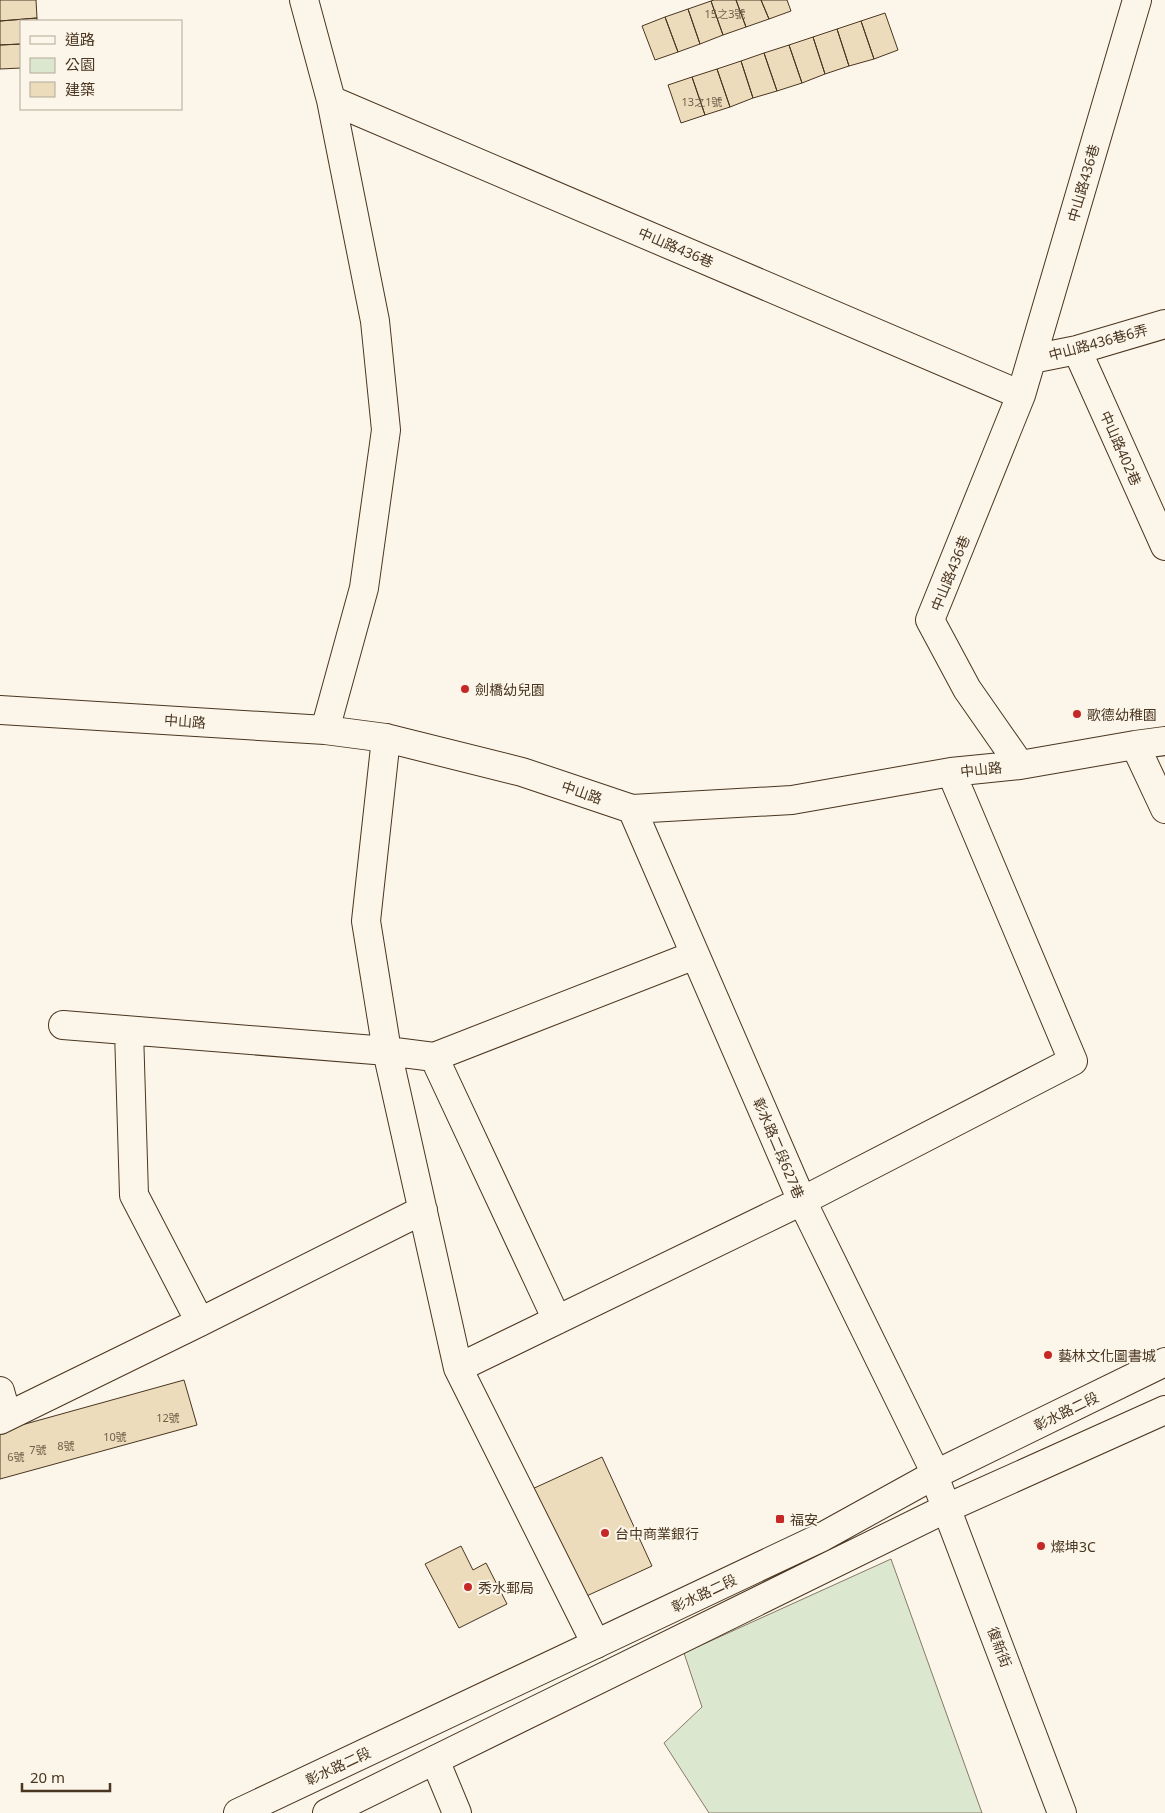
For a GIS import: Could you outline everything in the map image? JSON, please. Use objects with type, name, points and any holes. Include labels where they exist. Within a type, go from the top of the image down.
[{"type":"street","points":[[304,0],[331,100],[375,321],[386,430],[364,588],[325,730]]},
{"type":"street","name":"中山路436巷","points":[[1020,765],[967,689],[930,620],[1021,395],[1137,0]]},
{"type":"street","name":"中山路436巷","points":[[331,100],[1021,395]]},
{"type":"street","name":"中山路436巷6弄","points":[[1032,359],[1077,350],[1165,324]]},
{"type":"street","name":"中山路402巷","points":[[1077,350],[1165,546]]},
{"type":"street","name":"中山路","points":[[0,710],[325,730],[386,738],[522,772],[632,809],[792,800],[951,772],[1020,765],[1135,744],[1165,741]]},
{"type":"street","points":[[386,738],[366,921],[387,1051],[458,1368],[596,1644]]},
{"type":"street","points":[[1135,744],[1165,809]]},
{"type":"street","points":[[458,1368],[802,1201],[1073,1061],[951,772]]},
{"type":"street","name":"彰水路二段627巷","points":[[632,809],[802,1201],[936,1478]]},
{"type":"street","points":[[63,1025],[387,1051],[434,1057],[696,955]]},
{"type":"street","points":[[129,1031],[134,1194],[200,1322]]},
{"type":"street","points":[[434,1057],[557,1320]]},
{"type":"street","points":[[0,1391],[4,1418],[423,1210]]},
{"type":"street","name":"彰水路二段","points":[[238,1813],[822,1537],[1165,1362]]},
{"type":"street","points":[[327,1813],[947,1508],[1165,1410]]},
{"type":"street","name":"復新街","points":[[936,1478],[1062,1813]]},
{"type":"street","points":[[435,1760],[457,1813]]},
{"type":"green space","points":[[891,1559],[982,1813],[709,1813],[664,1743],[702,1707],[684,1653]]},
{"type":"building","points":[[0,0],[36,0],[37,18],[0,21]]},
{"type":"building","points":[[736,0],[746,27],[723,35],[711,1]]},
{"type":"building","points":[[736,0],[761,0],[769,19],[746,27]]},
{"type":"building","points":[[761,0],[787,0],[791,11],[769,19]]},
{"type":"building","points":[[711,1],[723,35],[700,44],[688,9]]},
{"type":"building","points":[[688,9],[700,44],[678,52],[665,17]]},
{"type":"building","points":[[885,13],[898,50],[874,59],[861,21]]},
{"type":"building","points":[[665,17],[678,52],[655,60],[642,26]]},
{"type":"building","points":[[37,18],[37,20],[20,20],[20,44],[0,45],[0,21]]},
{"type":"building","points":[[861,21],[874,59],[849,66],[837,29]]},
{"type":"building","points":[[837,29],[849,66],[825,74],[813,37]]},
{"type":"building","points":[[813,37],[825,74],[802,83],[789,45]]},
{"type":"building","points":[[20,44],[20,68],[0,69],[0,45]]},
{"type":"building","points":[[789,45],[802,83],[777,91],[764,53]]},
{"type":"building","points":[[764,53],[777,91],[753,98],[741,61]]},
{"type":"building","points":[[741,61],[753,98],[730,107],[717,69]]},
{"type":"building","points":[[717,69],[730,107],[705,115],[692,77]]},
{"type":"building","points":[[692,77],[705,115],[681,123],[668,85]]},
{"type":"building","points":[[184,1380],[197,1425],[0,1479],[0,1431]]},
{"type":"building","points":[[602,1457],[652,1566],[580,1599],[530,1490]]},
{"type":"building","name":"秀水郵局","points":[[461,1546],[473,1570],[486,1563],[507,1604],[459,1628],[425,1564]]},
{"type":"place","name":"劍橋幼兒園","points":[[465,689]]},
{"type":"place","name":"歌德幼稚園","points":[[1077,714]]},
{"type":"place","name":"藝林文化圖書城","points":[[1048,1355]]},
{"type":"place","name":"福安","points":[[780,1519]]},
{"type":"place","name":"台中商業銀行","points":[[605,1533]]},
{"type":"place","name":"燦坤3C","points":[[1041,1546]]},
{"type":"place","name":"秀水郵局","points":[[468,1587]]}]
